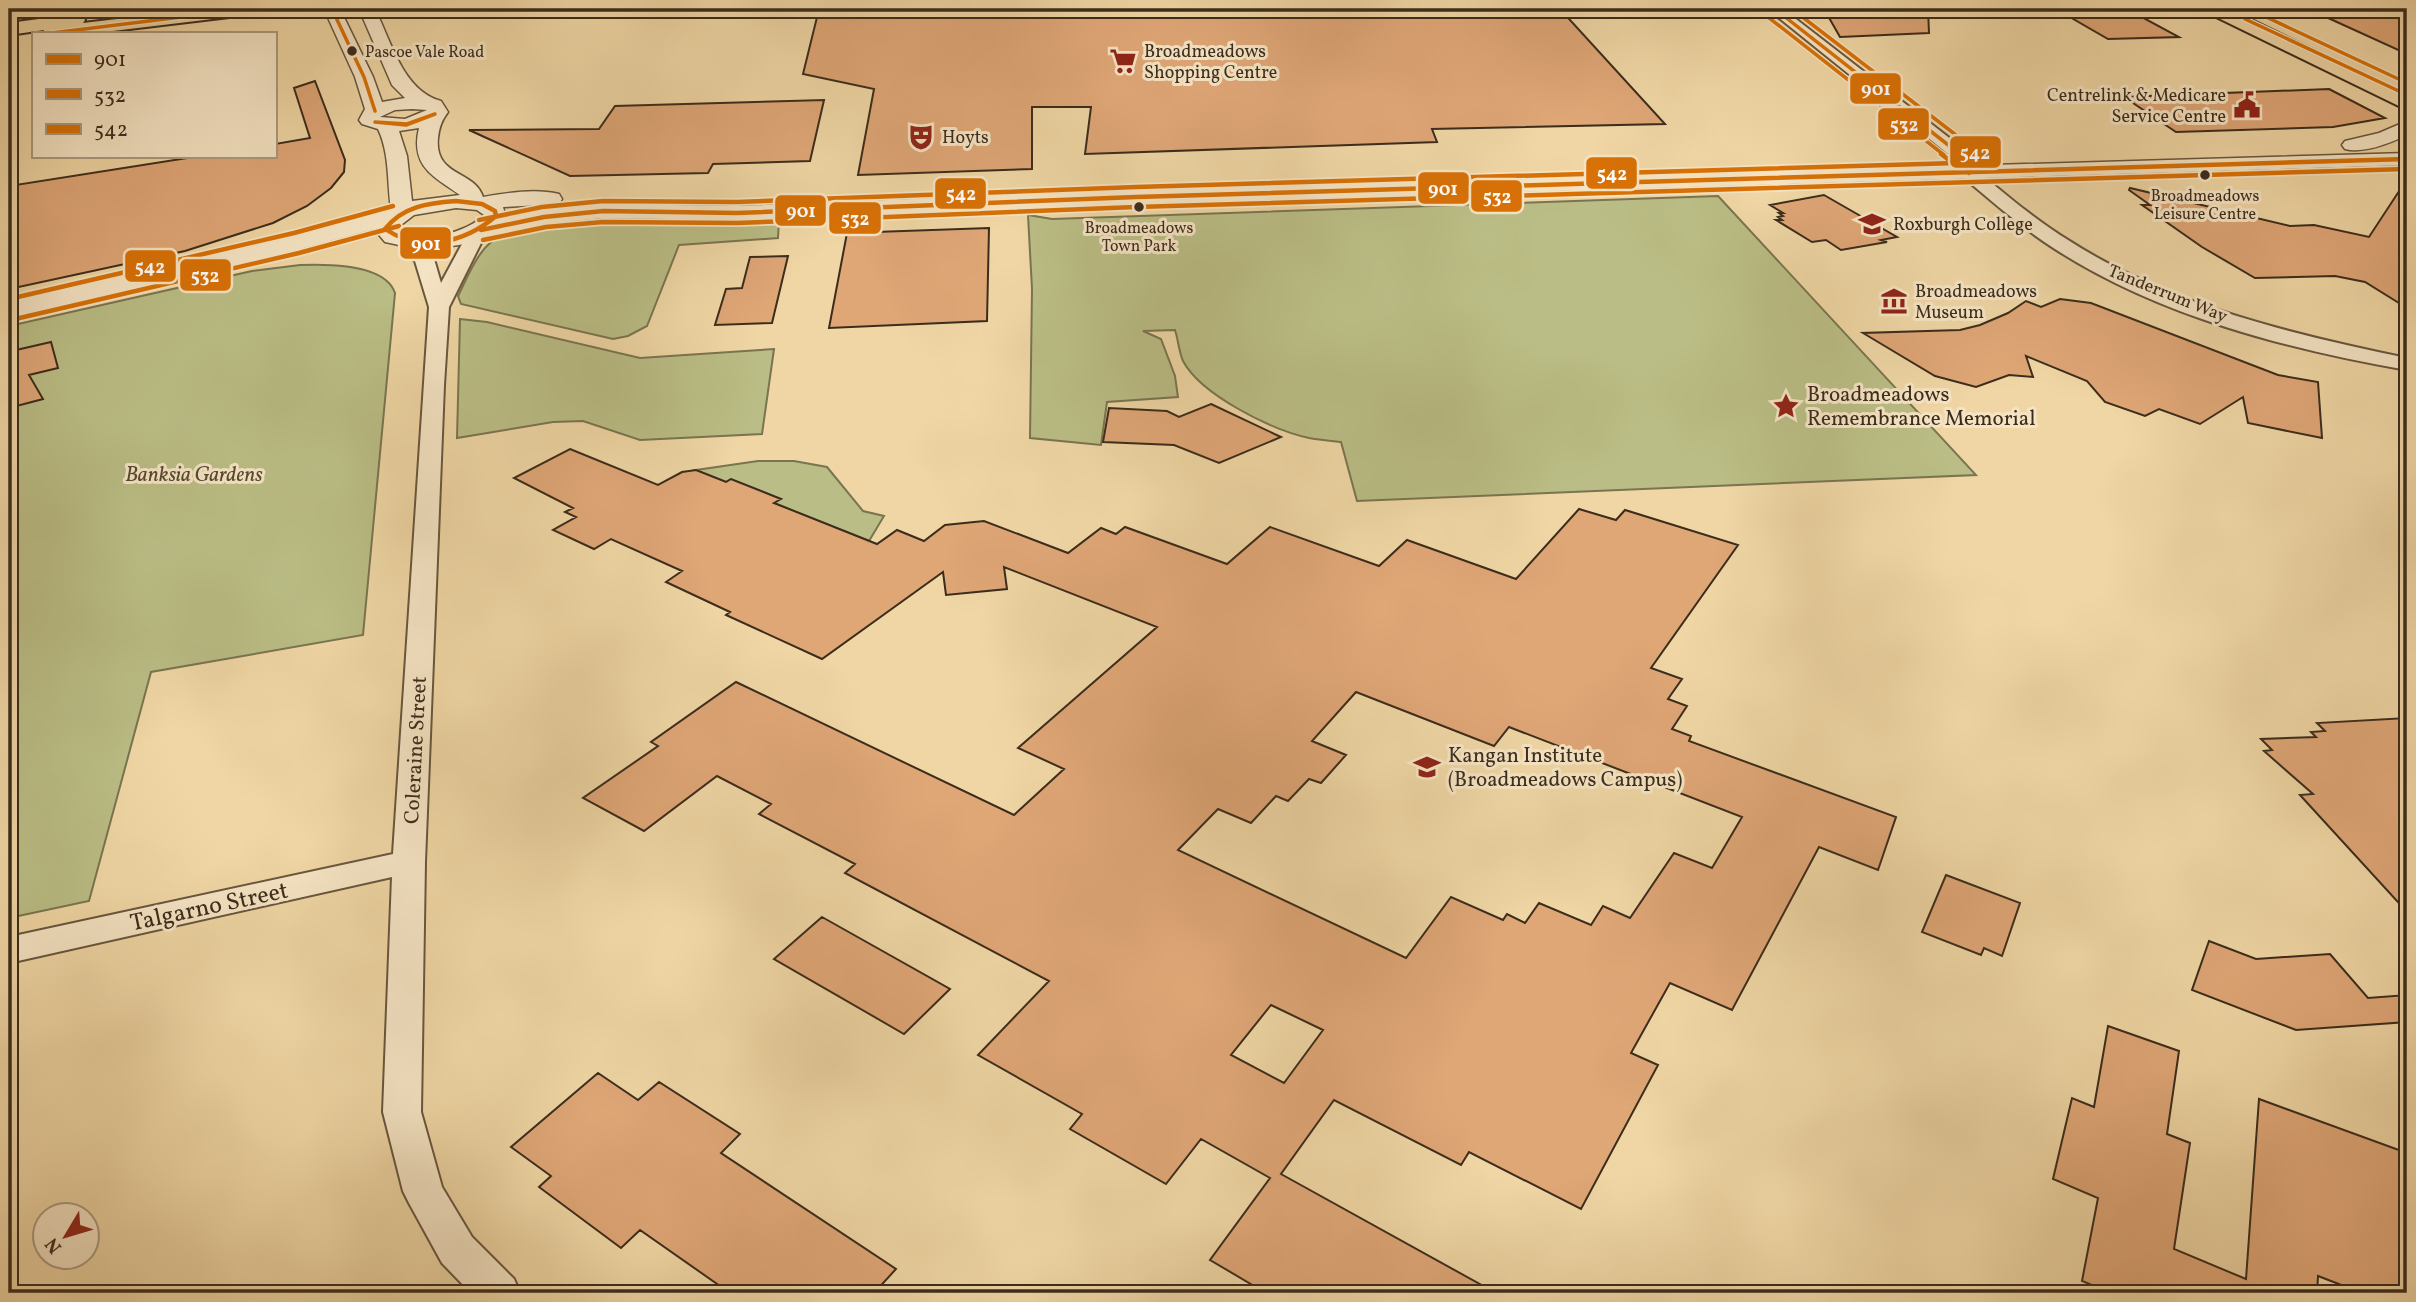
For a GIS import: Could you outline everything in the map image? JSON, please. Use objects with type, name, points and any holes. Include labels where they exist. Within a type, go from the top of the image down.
[{"type":"main road","points":[[9,29],[173,9]]},
{"type":"main road","points":[[60,32],[246,9]]},
{"type":"main road","points":[[2215,9],[2405,99]]},
{"type":"main road","points":[[2249,9],[2405,99]]},
{"type":"main road","points":[[9,39],[32,36]]},
{"type":"street","points":[[332,9],[380,118],[396,145],[394,156],[400,182],[400,227]]},
{"type":"street","points":[[367,9],[402,85],[428,109]]},
{"type":"street","name":"Tanderrum Way","points":[[1776,9],[1974,167],[2074,238],[2151,278],[2268,320],[2346,342],[2407,354]]},
{"type":"street","points":[[380,118],[391,105],[428,109]]},
{"type":"street","points":[[428,109],[425,139],[434,167],[470,191],[477,203],[495,211],[496,216],[479,230]]},
{"type":"street","points":[[2352,145],[2385,138],[2407,127]]},
{"type":"street","points":[[400,227],[441,241],[544,217],[603,211],[751,212],[1974,167],[2407,144]]},
{"type":"street","points":[[9,310],[400,227],[437,203],[1058,187],[2407,159]]},
{"type":"street","name":"Tanderrum Way","points":[[1974,167],[2054,240],[2135,283],[2216,314],[2296,339],[2407,364]]},
{"type":"street","name":"Coleraine Street","points":[[400,227],[424,259],[439,307],[428,466],[409,862],[402,1112],[423,1191],[457,1250],[499,1293]]},
{"type":"street","name":"Coleraine Street","points":[[439,307],[479,230]]},
{"type":"street","name":"Talgarno Street","points":[[9,950],[409,862]]},
{"type":"green space","points":[[78,9],[140,9],[9,25],[9,17]]},
{"type":"green space","name":"Broadmeadows Town Park","points":[[1718,196],[1976,475],[1357,501],[1341,442],[1294,434],[1258,419],[1221,398],[1192,374],[1183,361],[1175,330],[1143,331],[1161,339],[1175,376],[1178,397],[1107,402],[1101,445],[1030,438],[1032,289],[1028,215],[1052,219]]},
{"type":"green space","points":[[581,219],[779,220],[778,238],[679,245],[647,326],[628,336],[613,339],[461,304],[458,296],[472,268],[485,248],[499,236],[521,227]]},
{"type":"green space","name":"Banksia Gardens","points":[[300,265],[354,267],[380,276],[389,283],[395,293],[363,635],[151,672],[89,901],[9,918],[9,326],[252,271]]},
{"type":"green space","points":[[460,319],[487,322],[640,358],[774,349],[762,434],[640,440],[583,421],[553,422],[457,438]]},
{"type":"green space","points":[[758,461],[794,461],[827,467],[863,511],[884,516],[869,541],[774,503],[780,499],[731,479],[726,482],[696,470]]},
{"type":"building","points":[[819,9],[1560,9],[1665,124],[1432,129],[1437,142],[1085,154],[1091,107],[1032,107],[1032,169],[858,175],[874,89],[803,74]]},
{"type":"building","points":[[1824,9],[1928,9],[1929,33],[1840,37]]},
{"type":"building","points":[[2056,9],[2127,9],[2179,37],[2108,39]]},
{"type":"building","points":[[2407,9],[2407,54],[2315,12]]},
{"type":"building","points":[[315,81],[345,160],[344,172],[331,188],[307,206],[273,223],[185,251],[14,288],[14,269],[9,270],[9,186],[187,158],[276,158],[276,144],[310,138],[294,88]]},
{"type":"building","name":"Centrelink & Medicare Service Centre","points":[[2329,89],[2385,118],[2333,127],[2176,132],[2124,97]]},
{"type":"building","points":[[824,100],[810,161],[713,164],[708,173],[570,176],[469,130],[599,129],[615,106]]},
{"type":"building","points":[[2407,179],[2407,308],[2365,282],[2335,276],[2255,278],[2202,247],[2142,205],[2150,205],[2129,190],[2130,188],[2290,226],[2314,225],[2369,237]]},
{"type":"building","points":[[1824,195],[1897,237],[1881,240],[1887,242],[1841,250],[1826,240],[1812,242],[1776,220],[1782,220],[1778,217],[1783,216],[1779,213],[1783,213],[1770,205]]},
{"type":"building","points":[[989,228],[987,321],[829,328],[847,233]]},
{"type":"building","points":[[788,256],[772,323],[715,325],[726,289],[742,288],[750,257]]},
{"type":"building","points":[[2060,299],[2091,303],[2278,375],[2318,382],[2322,438],[2248,423],[2243,397],[2200,424],[2159,409],[2145,416],[2105,402],[2087,381],[2026,356],[2033,377],[2009,375],[1976,387],[1935,376],[1863,333],[1960,330],[2008,313],[2026,301],[2041,307]]},
{"type":"building","points":[[9,338],[16,350],[51,342],[58,368],[29,375],[43,399],[9,408]]},
{"type":"building","points":[[1211,404],[1281,437],[1219,463],[1174,445],[1103,442],[1109,408],[1167,411],[1179,417]]},
{"type":"building","points":[[570,449],[658,485],[682,472],[696,470],[726,482],[731,479],[781,499],[774,503],[877,544],[897,530],[924,541],[945,525],[984,521],[1068,553],[1101,528],[1116,534],[1125,527],[1227,564],[1270,527],[1379,566],[1407,540],[1516,579],[1579,509],[1616,520],[1625,510],[1738,545],[1651,668],[1682,679],[1668,699],[1687,706],[1672,729],[1691,736],[1689,741],[1896,817],[1878,870],[1819,847],[1732,1010],[1670,983],[1631,1053],[1658,1065],[1581,1209],[1469,1152],[1461,1165],[1334,1100],[1281,1174],[1496,1293],[1266,1293],[1210,1260],[1270,1178],[1201,1139],[1166,1184],[1070,1129],[1082,1114],[978,1055],[1049,981],[845,873],[855,864],[759,814],[771,804],[717,776],[644,831],[583,798],[658,746],[651,742],[736,682],[1014,815],[1064,769],[1018,748],[1157,627],[1004,567],[1007,589],[946,595],[943,572],[822,659],[726,615],[730,612],[666,582],[682,571],[611,539],[594,549],[553,530],[576,517],[565,512],[573,508],[514,478]],"holes":[[[1356,692],[1494,746],[1509,727],[1742,817],[1712,868],[1674,853],[1630,918],[1603,906],[1591,925],[1539,903],[1525,923],[1507,914],[1503,920],[1451,897],[1406,958],[1178,850],[1218,809],[1251,823],[1276,796],[1288,801],[1309,779],[1321,783],[1346,755],[1312,741]],[[1271,1005],[1323,1030],[1284,1083],[1231,1055]]]},
{"type":"building","points":[[2407,718],[2407,912],[2300,795],[2313,794],[2264,751],[2272,750],[2261,739],[2316,737],[2311,732],[2325,731],[2317,723]]},
{"type":"building","points":[[1946,875],[2020,903],[2002,956],[1984,948],[1981,955],[1922,932]]},
{"type":"building","points":[[822,917],[950,989],[904,1034],[774,959]]},
{"type":"building","points":[[2209,941],[2256,959],[2330,954],[2368,998],[2407,995],[2407,1022],[2296,1030],[2192,990]]},
{"type":"building","points":[[2108,1026],[2179,1051],[2167,1134],[2190,1143],[2174,1249],[2246,1279],[2259,1099],[2407,1153],[2407,1293],[2362,1293],[2318,1276],[2317,1293],[2111,1293],[2082,1281],[2098,1198],[2053,1179],[2072,1098],[2094,1107]]},
{"type":"building","points":[[598,1073],[638,1100],[659,1082],[740,1134],[721,1153],[896,1269],[874,1293],[730,1293],[640,1230],[621,1248],[539,1187],[551,1176],[511,1147]]},
{"type":"transit line","name":"901","points":[[60,32],[246,9]]},
{"type":"transit line","name":"901","points":[[332,9],[364,77],[375,111]]},
{"type":"transit line","name":"901","points":[[1775,9],[1964,158],[1969,173]]},
{"type":"transit line","name":"542","points":[[1792,9],[1970,149],[1995,163]]},
{"type":"transit line","name":"901","points":[[2249,9],[2407,83]]},
{"type":"transit line","name":"532","points":[[1768,17],[1957,166]]},
{"type":"transit line","name":"532","points":[[2245,19],[2403,93]]},
{"type":"transit line","name":"901","points":[[375,122],[407,124],[435,114]]},
{"type":"transit line","name":"901","points":[[375,122],[406,125],[421,122],[435,114]]},
{"type":"transit line","name":"901","points":[[481,230],[544,217],[603,211],[737,213],[1136,197],[2407,159]]},
{"type":"transit line","name":"542","points":[[479,220],[542,207],[603,201],[737,202],[1136,187],[1990,162]]},
{"type":"transit line","name":"532","points":[[483,240],[546,227],[603,222],[737,223],[1136,207],[2407,169]]},
{"type":"transit line","name":"901","points":[[456,201],[482,204],[495,211],[496,216],[472,233],[442,242],[411,242],[385,229],[391,221],[407,210],[426,204],[456,201]]},
{"type":"transit line","name":"542","points":[[9,299],[294,233],[393,206]]},
{"type":"transit line","name":"532","points":[[11,320],[299,253],[399,226]]},
{"type":"place","name":"Pascoe Vale Road","points":[[352,51]]},
{"type":"place","name":"Broadmeadows Shopping Centre","points":[[1123,61]]},
{"type":"place","name":"Centrelink & Medicare Service Centre","points":[[2247,105]]},
{"type":"place","name":"Hoyts","points":[[921,137]]},
{"type":"place","name":"Broadmeadows Leisure Centre","points":[[2205,175]]},
{"type":"place","name":"Broadmeadows Town Park","points":[[1139,207]]},
{"type":"place","name":"Roxburgh College","points":[[1872,224]]},
{"type":"place","name":"Broadmeadows Museum","points":[[1894,301]]},
{"type":"place","name":"Broadmeadows Remembrance Memorial","points":[[1786,406]]},
{"type":"place","name":"Kangan Institute (Broadmeadows Campus)","points":[[1427,767]]}]
